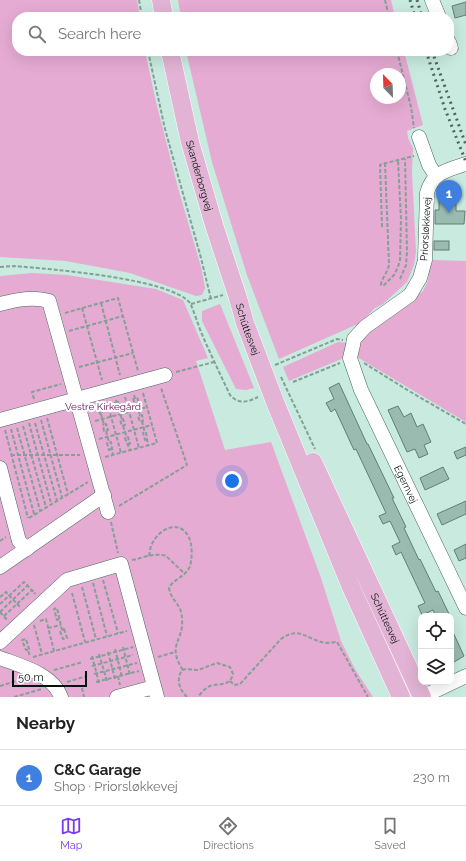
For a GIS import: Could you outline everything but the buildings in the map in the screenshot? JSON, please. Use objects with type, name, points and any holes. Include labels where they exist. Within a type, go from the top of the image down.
[{"type":"main road","points":[[161,0],[163,12]]},
{"type":"main road","name":"Skanderborgvej","points":[[171,56],[190,142],[233,296]]},
{"type":"main road","name":"Schüttesvej","points":[[233,296],[351,587],[401,697]]},
{"type":"main road","name":"Schüttesvej","points":[[233,296],[249,319],[272,374],[422,697]]},
{"type":"street","points":[[432,0],[437,12]]},
{"type":"street","points":[[419,137],[429,166],[436,176],[460,166]]},
{"type":"street","name":"Priorsløkkevej","points":[[354,339],[365,326],[410,295],[420,278],[425,260],[426,193],[429,185],[436,176]]},
{"type":"street","points":[[0,304],[19,299],[42,299],[49,301],[75,373],[76,399],[96,444],[99,480],[110,518]]},
{"type":"street","points":[[350,358],[354,339]]},
{"type":"street","name":"Egernvej","points":[[350,358],[364,396],[464,601]]},
{"type":"street","points":[[7,422],[37,416],[76,399],[164,375]]},
{"type":"street","points":[[0,468],[20,540],[27,549]]},
{"type":"street","points":[[0,567],[104,495]]},
{"type":"street","points":[[0,642],[68,580],[121,564],[156,692],[117,697]]},
{"type":"street","points":[[0,658],[42,677]]},
{"type":"street","points":[[422,697],[466,676]]},
{"type":"path","points":[[139,0],[141,12]]},
{"type":"path","points":[[385,0],[388,12]]},
{"type":"path","points":[[149,56],[164,129],[201,258],[211,299]]},
{"type":"path","points":[[398,56],[411,107],[413,127],[419,137]]},
{"type":"path","points":[[382,227],[380,165],[405,159],[409,156],[424,154]]},
{"type":"path","points":[[400,279],[406,265],[407,252],[405,159]]},
{"type":"path","points":[[385,163],[389,264],[388,271],[381,282],[381,285],[384,285],[394,275],[400,260],[401,220],[398,160]]},
{"type":"path","points":[[0,267],[14,266],[105,276],[160,287],[181,296],[191,304],[214,362],[230,395],[238,402],[259,397]]},
{"type":"path","points":[[191,304],[233,296]]},
{"type":"path","points":[[66,319],[64,313],[118,298],[138,370],[132,372]]},
{"type":"path","points":[[82,308],[102,380]]},
{"type":"path","points":[[67,325],[69,331],[123,316]]},
{"type":"path","points":[[276,366],[337,340],[354,339]]},
{"type":"path","points":[[57,501],[44,455],[32,392],[97,362],[133,353]]},
{"type":"path","points":[[293,382],[350,358],[357,359],[409,392],[466,424]]},
{"type":"path","points":[[117,550],[110,518],[187,465],[164,375],[214,362]]},
{"type":"path","points":[[120,375],[126,374]]},
{"type":"path","points":[[96,444],[104,458],[157,443],[142,389]]},
{"type":"path","points":[[133,392],[135,398],[137,397],[139,404],[137,404],[138,410],[144,421],[142,421],[145,433],[143,433],[148,446]]},
{"type":"path","points":[[120,395],[124,394]]},
{"type":"path","points":[[116,396],[117,402],[119,402],[122,420],[124,419],[125,426],[123,426],[127,438],[125,438],[130,450]]},
{"type":"path","points":[[113,455],[111,449],[109,450],[106,431],[108,430],[106,424],[104,425],[101,414],[103,413],[102,407],[100,407],[98,401],[107,399],[121,453]]},
{"type":"path","points":[[92,416],[94,422],[147,407]]},
{"type":"path","points":[[37,416],[58,455],[68,494]]},
{"type":"path","points":[[37,416],[38,455],[51,504]]},
{"type":"path","points":[[37,416],[51,455],[62,497]]},
{"type":"path","points":[[22,421],[46,507]]},
{"type":"path","points":[[7,422],[18,455],[34,514]]},
{"type":"path","points":[[7,422],[25,455],[40,511]]},
{"type":"path","points":[[7,422],[12,455],[28,518]]},
{"type":"path","points":[[12,455],[58,455],[96,444],[116,434],[152,425]]},
{"type":"path","points":[[15,524],[28,518],[86,483],[99,480]]},
{"type":"path","points":[[149,556],[151,544],[159,534],[171,528],[183,528],[189,537],[192,555],[190,565],[185,574],[174,582],[169,588],[172,597],[181,611],[182,629],[175,646],[177,660],[183,670]]},
{"type":"path","points":[[121,564],[149,556],[162,555],[166,556],[185,574]]},
{"type":"path","points":[[103,580],[118,633]]},
{"type":"path","points":[[0,604],[24,582],[35,593]]},
{"type":"path","points":[[93,582],[107,636]]},
{"type":"path","points":[[0,612],[27,586]]},
{"type":"path","points":[[81,586],[96,639]]},
{"type":"path","points":[[4,616],[32,590]]},
{"type":"path","points":[[0,597],[6,592],[28,616]]},
{"type":"path","points":[[72,593],[85,642]]},
{"type":"path","points":[[59,619],[57,620],[54,609],[57,608],[61,619],[59,619],[62,630],[60,631],[63,639],[67,638],[64,629],[62,630]]},
{"type":"path","points":[[14,697],[41,690],[42,654],[34,623],[46,620],[54,651]]},
{"type":"path","points":[[48,628],[61,625]]},
{"type":"path","points":[[42,654],[138,628]]},
{"type":"path","points":[[230,681],[234,685],[240,684],[281,638],[294,632],[327,643],[337,642],[368,697]]},
{"type":"path","points":[[28,650],[26,639],[22,640],[26,650],[28,650],[42,677]]},
{"type":"path","points":[[134,647],[115,650],[91,658],[98,682],[119,678],[140,671]]},
{"type":"path","points":[[123,648],[130,674]]},
{"type":"path","points":[[115,650],[122,676]]},
{"type":"path","points":[[108,653],[114,678]]},
{"type":"path","points":[[93,666],[136,654]]},
{"type":"path","points":[[100,655],[107,680]]},
{"type":"path","points":[[42,677],[49,671],[83,662]]},
{"type":"path","points":[[95,674],[138,662]]},
{"type":"path","points":[[183,670],[198,670],[213,663],[220,663],[230,667],[232,671],[232,678],[230,681],[222,685],[208,687],[198,697]]},
{"type":"path","points":[[183,670],[180,673],[179,683],[182,692],[187,697]]},
{"type":"path","points":[[0,686],[24,679],[42,677],[64,682],[87,676]]},
{"type":"path","points":[[82,688],[84,697]]},
{"type":"green space","points":[[0,0],[137,0],[139,12],[12,12],[12,56],[146,56],[178,188],[201,267],[205,288],[202,295],[196,296],[130,273],[66,261],[0,257]]},
{"type":"green space","points":[[178,0],[391,0],[394,12],[180,12]]},
{"type":"green space","points":[[187,56],[405,56],[423,125],[407,131],[408,138],[413,148],[412,172],[416,252],[414,265],[407,282],[383,304],[375,308],[360,323],[279,359],[247,275],[212,162]]},
{"type":"green space","points":[[433,260],[466,261],[466,422],[357,357],[358,346],[364,336],[423,291],[428,281],[430,264]]},
{"type":"green space","name":"Vestre Kirkegård","points":[[32,273],[67,275],[156,289],[183,300],[208,358],[196,361],[225,450],[271,442],[321,578],[341,641],[355,669],[373,697],[0,697],[0,276]]},
{"type":"green space","points":[[220,304],[254,388],[246,390],[236,389],[202,321],[202,311]]},
{"type":"green space","points":[[338,342],[347,343],[346,357],[289,381],[283,367]]},
{"type":"railway","points":[[410,0],[414,12]]},
{"type":"railway","points":[[417,0],[421,12]]},
{"type":"railway","points":[[428,56],[445,109],[466,162]]},
{"type":"railway","points":[[434,56],[466,145]]},
{"type":"place","name":"C&C Garage","points":[[449,213]]}]
